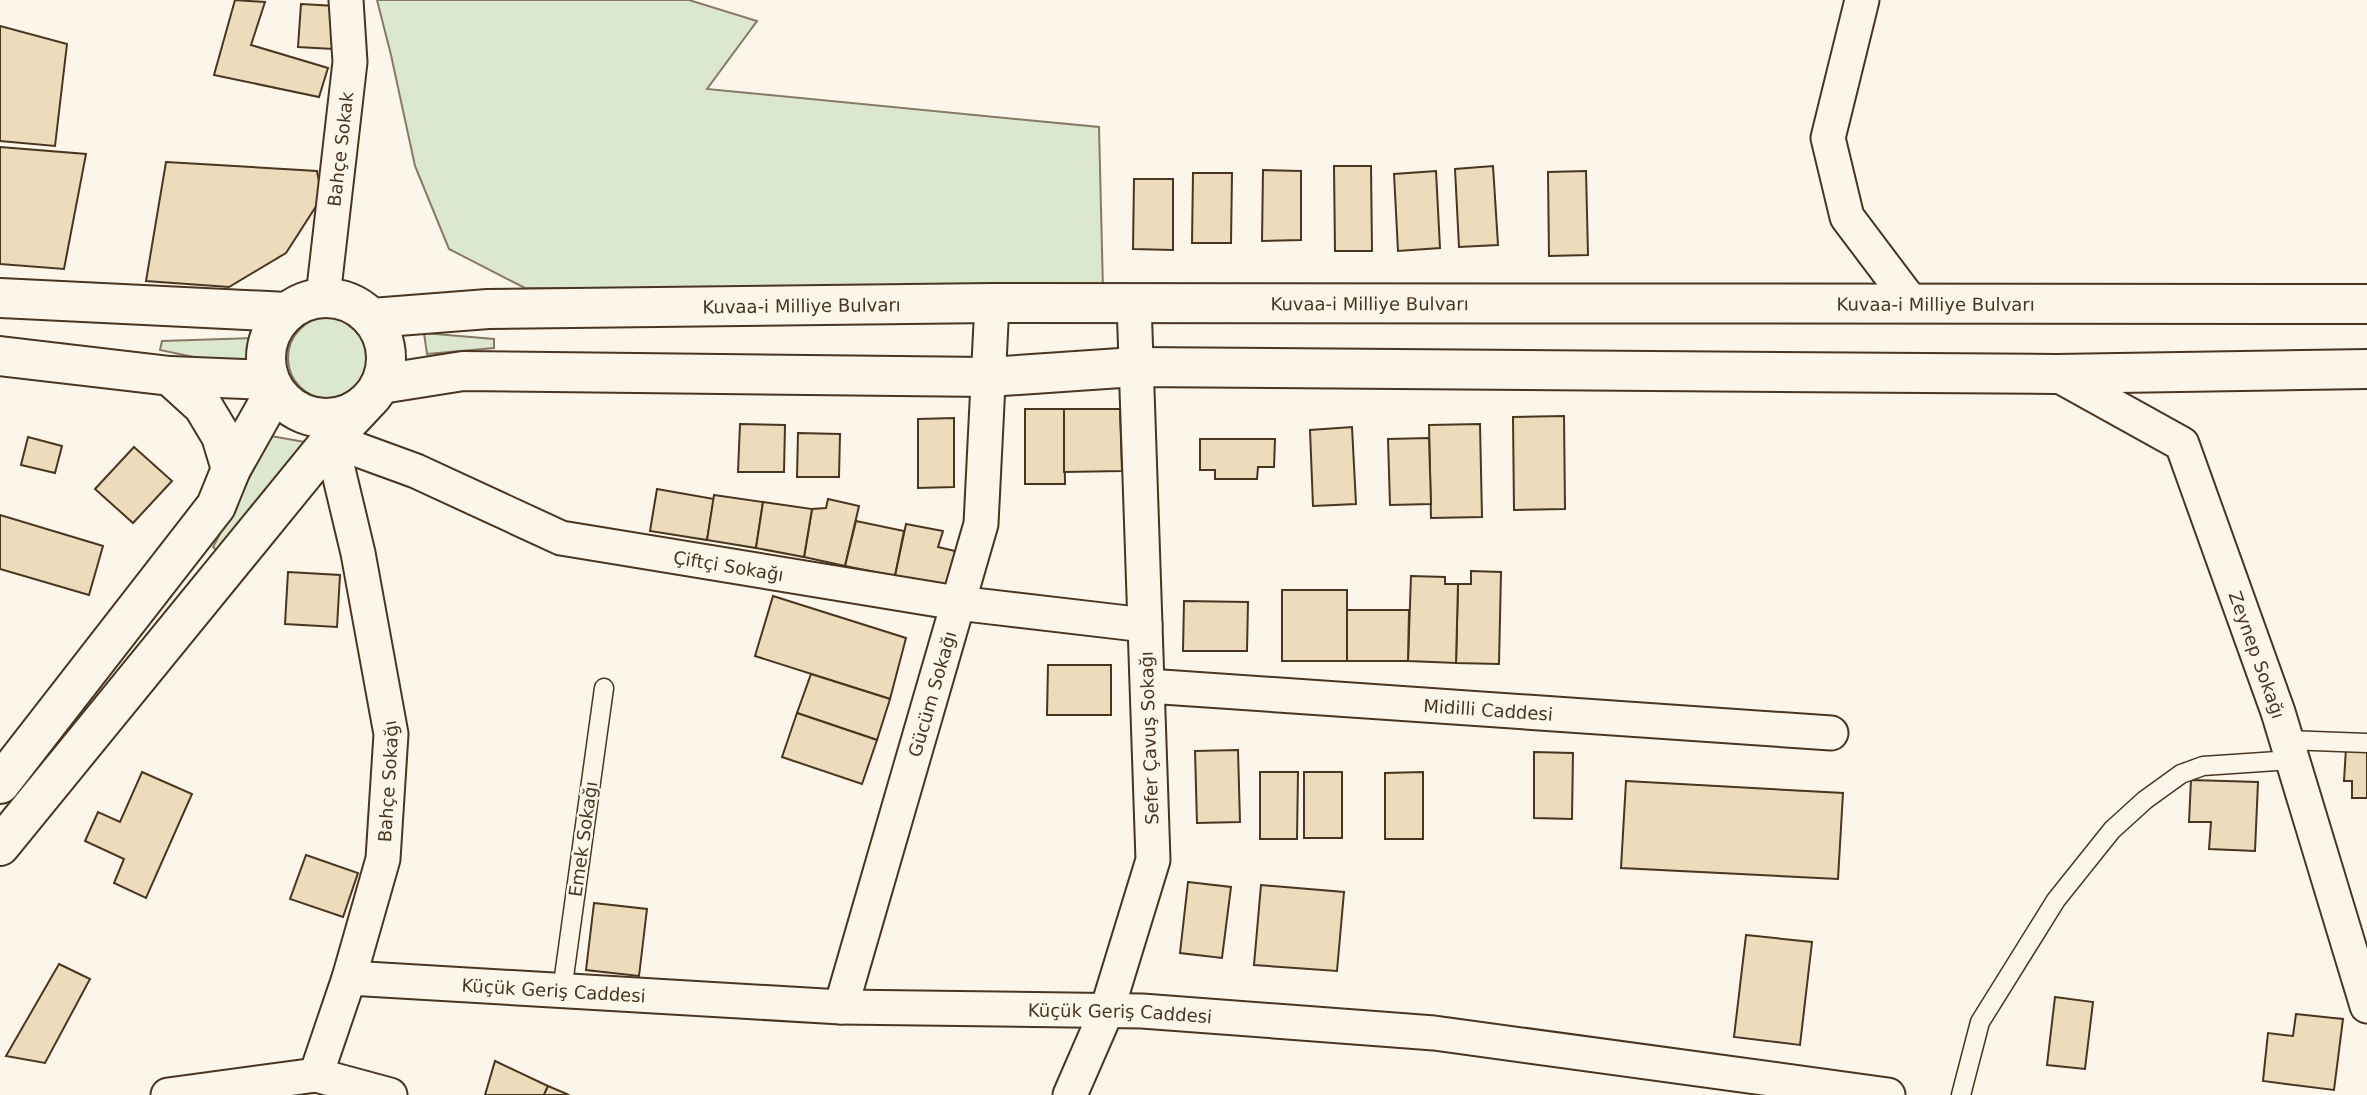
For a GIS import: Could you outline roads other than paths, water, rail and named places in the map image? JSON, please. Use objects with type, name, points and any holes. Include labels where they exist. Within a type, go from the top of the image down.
[{"type":"main road","points":[[0,298],[287,312]]},
{"type":"main road","points":[[0,846],[331,440],[373,395],[386,368],[386,350],[382,333],[372,318],[358,306],[341,299],[304,301],[287,312],[275,326],[267,343],[266,362],[272,386],[289,406],[307,415],[327,419],[347,415],[373,395],[463,371],[988,377],[1136,367],[2056,374],[2367,369]]},
{"type":"main road","name":"Kuvaa-i Milliye Bulvarı","points":[[372,318],[488,309],[1134,302],[2367,304]]},
{"type":"main road","points":[[0,356],[272,386]]},
{"type":"main road","points":[[170,376],[203,405],[221,436],[231,469]]},
{"type":"main road","points":[[0,784],[216,506],[272,386]]},
{"type":"street","name":"Bahçe Sokak","points":[[323,298],[350,62],[346,0]]},
{"type":"street","points":[[1863,0],[1828,138],[1847,217],[1911,302]]},
{"type":"street","name":"Sefer Çavuş Sokağı","points":[[1070,1095],[1107,1010],[1153,860],[1134,302]]},
{"type":"street","name":"Gücüm Sokağı","points":[[841,1007],[981,524],[992,303]]},
{"type":"street","name":"Zeynep Sokağı","points":[[2056,374],[2182,444],[2290,750],[2367,1006]]},
{"type":"street","name":"Çiftçi Sokağı","points":[[331,440],[416,471],[561,538],[957,603],[1145,625]]},
{"type":"street","name":"Bahçe Sokağı","points":[[316,1075],[349,978],[383,859],[391,734],[358,552],[331,440]]},
{"type":"street","name":"Midilli Caddesi","points":[[1148,686],[1830,733]]},
{"type":"street","name":"Küçük Geriş Caddesi","points":[[349,978],[841,1007],[1107,1010],[1434,1033],[1888,1095]]},
{"type":"street","points":[[168,1095],[316,1075],[390,1095]]},
{"type":"lane","name":"Emek Sokağı","points":[[562,991],[604,688]]},
{"type":"lane","points":[[1961,1095],[1980,1022],[2056,900],[2112,830],[2145,800],[2180,774],[2203,766],[2290,750],[2367,743]]}]
